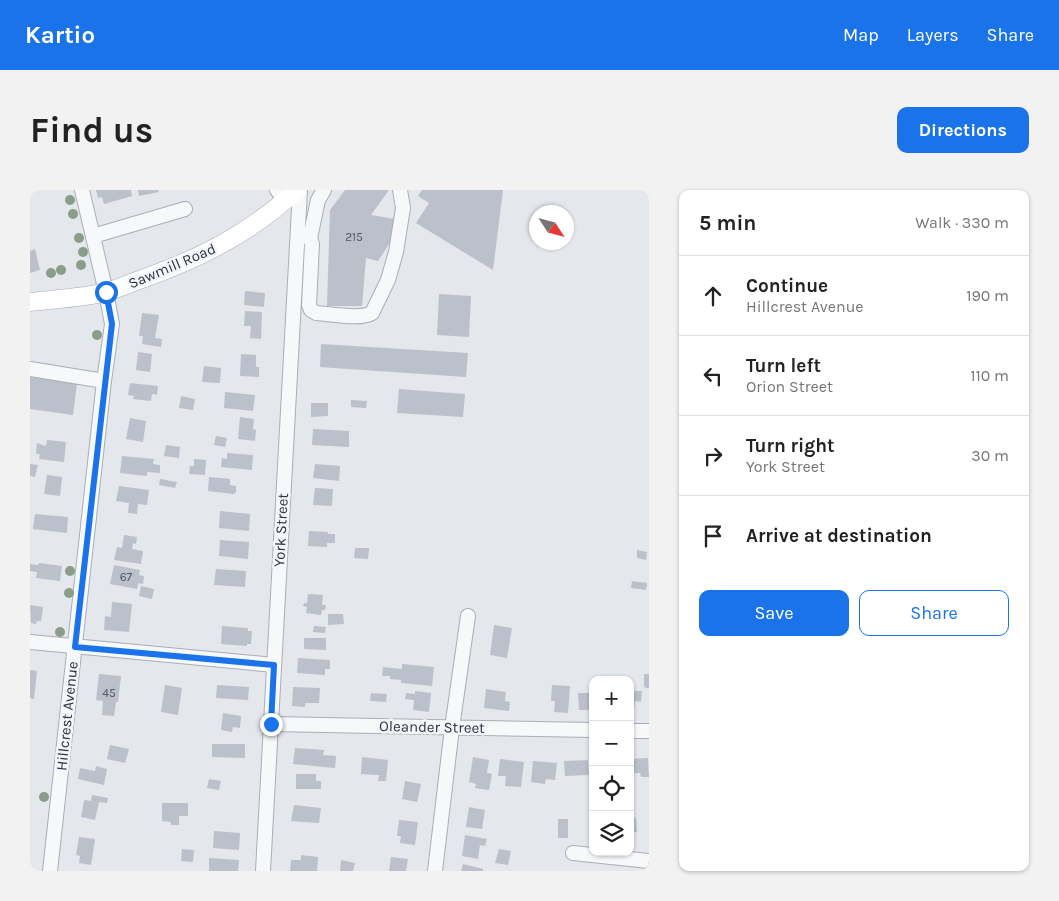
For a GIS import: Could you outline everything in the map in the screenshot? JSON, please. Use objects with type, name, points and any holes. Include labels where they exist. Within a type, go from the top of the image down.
[{"type":"main road","name":"Sawmill Road","points":[[30,302],[106,292],[174,268],[234,238],[289,193]]},
{"type":"street","name":"Hillcrest Avenue","points":[[50,871],[104,380],[112,324],[82,190]]},
{"type":"street","points":[[310,238],[318,200],[324,190]]},
{"type":"street","points":[[297,231],[304,232],[310,238],[312,244],[309,305],[311,310],[316,313],[367,316],[372,312],[391,271],[403,208],[400,190]]},
{"type":"street","name":"York Street","points":[[263,871],[297,231],[289,193]]},
{"type":"street","points":[[93,236],[185,209]]},
{"type":"street","points":[[30,369],[104,380]]},
{"type":"street","points":[[435,871],[468,616]]},
{"type":"street","points":[[30,642],[274,665]]},
{"type":"street","name":"Oleander Street","points":[[271,724],[589,730]]},
{"type":"street","points":[[634,731],[649,731]]},
{"type":"street","points":[[573,853],[649,861]]},
{"type":"building","points":[[96,190],[131,190],[132,196],[104,204],[102,197],[98,198]]},
{"type":"building","points":[[138,190],[158,190],[159,192],[139,196]]},
{"type":"building","points":[[345,190],[389,190],[371,215],[395,219],[391,241],[378,261],[366,258],[362,306],[327,306],[330,210]]},
{"type":"building","points":[[422,190],[503,190],[493,270],[416,223],[429,203],[418,196]]},
{"type":"building","points":[[35,249],[40,270],[30,273],[30,251]]},
{"type":"building","points":[[245,291],[265,293],[264,307],[244,305]]},
{"type":"building","points":[[439,294],[471,296],[469,337],[437,335]]},
{"type":"building","points":[[245,311],[262,312],[261,339],[250,338],[251,326],[244,326]]},
{"type":"building","points":[[142,313],[159,315],[155,338],[162,339],[161,347],[142,344],[143,336],[139,336]]},
{"type":"building","points":[[321,344],[468,353],[466,377],[320,367]]},
{"type":"building","points":[[138,352],[152,354],[150,372],[136,370]]},
{"type":"building","points":[[241,354],[256,355],[256,367],[259,367],[259,377],[240,376]]},
{"type":"building","points":[[204,366],[221,368],[220,383],[202,382]]},
{"type":"building","points":[[30,377],[77,383],[73,415],[30,409]]},
{"type":"building","points":[[130,383],[158,386],[157,395],[152,394],[151,401],[133,399],[134,396],[128,395]]},
{"type":"building","points":[[399,389],[465,394],[463,417],[397,413]]},
{"type":"building","points":[[225,392],[255,395],[253,411],[224,408]]},
{"type":"building","points":[[181,396],[195,399],[193,410],[179,408]]},
{"type":"building","points":[[351,400],[367,401],[366,408],[351,407]]},
{"type":"building","points":[[311,403],[328,403],[328,416],[311,417]]},
{"type":"building","points":[[240,417],[254,419],[255,441],[238,439]]},
{"type":"building","points":[[130,418],[146,421],[143,442],[126,439]]},
{"type":"building","points":[[313,429],[349,431],[349,447],[312,445]]},
{"type":"building","points":[[216,436],[227,438],[225,447],[214,445]]},
{"type":"building","points":[[47,440],[66,442],[64,462],[39,459],[40,454],[36,454],[37,443],[46,446]]},
{"type":"building","points":[[166,445],[180,447],[179,458],[164,456]]},
{"type":"building","points":[[227,453],[253,455],[252,470],[221,467],[222,458],[227,459]]},
{"type":"building","points":[[122,456],[154,459],[153,464],[160,465],[160,473],[147,472],[147,476],[120,473]]},
{"type":"building","points":[[194,459],[206,460],[205,475],[189,474],[190,466],[194,466]]},
{"type":"building","points":[[30,464],[38,465],[35,477],[30,476]]},
{"type":"building","points":[[315,464],[340,466],[339,481],[313,478]]},
{"type":"building","points":[[47,475],[62,477],[60,496],[44,494]]},
{"type":"building","points":[[209,477],[230,479],[230,485],[236,486],[236,492],[234,494],[208,491]]},
{"type":"building","points":[[160,479],[177,482],[175,488],[159,485]]},
{"type":"building","points":[[119,486],[149,490],[147,505],[138,504],[137,514],[128,513],[129,503],[116,501]]},
{"type":"building","points":[[315,488],[333,489],[332,506],[313,505]]},
{"type":"building","points":[[220,511],[250,514],[249,531],[219,528]]},
{"type":"building","points":[[35,514],[68,517],[67,533],[33,529]]},
{"type":"building","points":[[309,531],[335,534],[335,543],[327,543],[327,547],[308,546]]},
{"type":"building","points":[[124,535],[137,537],[136,544],[133,543],[132,549],[143,551],[141,564],[114,560],[117,547],[122,548]]},
{"type":"building","points":[[220,540],[249,542],[248,559],[219,556]]},
{"type":"building","points":[[355,548],[369,548],[368,559],[354,558]]},
{"type":"building","points":[[637,550],[647,552],[646,560],[637,558]]},
{"type":"building","points":[[39,563],[62,566],[60,581],[36,578],[37,572],[30,571],[30,564],[38,565]]},
{"type":"building","points":[[114,565],[140,570],[139,575],[144,576],[143,584],[138,583],[137,589],[110,584]]},
{"type":"building","points":[[216,569],[246,571],[245,587],[214,585]]},
{"type":"building","points":[[632,581],[647,583],[646,590],[631,588]]},
{"type":"building","points":[[141,586],[154,589],[152,599],[139,596]]},
{"type":"building","points":[[308,594],[323,595],[322,605],[326,605],[321,615],[306,613],[307,607],[303,606],[304,603],[307,603]]},
{"type":"building","points":[[112,602],[132,604],[129,632],[104,630],[105,616],[111,617]]},
{"type":"building","points":[[30,605],[43,607],[41,621],[37,621],[36,624],[31,623]]},
{"type":"building","points":[[328,614],[343,614],[344,624],[328,625]]},
{"type":"building","points":[[494,625],[512,628],[507,658],[490,655]]},
{"type":"building","points":[[222,626],[248,628],[248,631],[252,631],[251,644],[247,644],[247,646],[221,644]]},
{"type":"building","points":[[314,626],[326,627],[325,633],[313,632]]},
{"type":"building","points":[[304,638],[326,638],[326,650],[304,649]]},
{"type":"building","points":[[298,658],[330,660],[330,669],[325,669],[325,675],[297,673]]},
{"type":"building","points":[[402,664],[434,667],[432,686],[401,683],[401,680],[390,679],[390,676],[382,676],[383,667],[402,669]]},
{"type":"building","points":[[30,670],[37,671],[34,699],[30,698]]},
{"type":"building","points":[[99,674],[121,676],[118,702],[116,702],[114,716],[102,715],[103,701],[96,700]]},
{"type":"building","points":[[644,674],[649,674],[649,688],[644,686]]},
{"type":"building","points":[[165,685],[182,688],[178,715],[161,712]]},
{"type":"building","points":[[217,685],[249,687],[248,700],[216,698]]},
{"type":"building","points":[[552,685],[570,686],[568,713],[554,712],[555,701],[551,701]]},
{"type":"building","points":[[293,687],[320,688],[319,703],[305,703],[305,707],[292,706]]},
{"type":"building","points":[[486,689],[506,692],[505,701],[510,702],[509,711],[484,708]]},
{"type":"building","points":[[415,691],[431,693],[429,712],[413,710],[414,700],[405,699],[406,693],[415,694]]},
{"type":"building","points":[[634,691],[642,691],[641,702],[635,701],[634,711]]},
{"type":"building","points":[[371,693],[387,694],[386,702],[370,701]]},
{"type":"building","points":[[578,693],[589,693],[589,710],[579,710]]},
{"type":"building","points":[[223,713],[241,716],[240,728],[233,727],[232,732],[221,730]]},
{"type":"building","points":[[212,744],[245,744],[245,758],[212,757]]},
{"type":"building","points":[[110,745],[129,749],[125,763],[107,759]]},
{"type":"building","points":[[295,748],[324,750],[323,755],[336,756],[335,768],[293,764]]},
{"type":"building","points":[[362,757],[388,760],[386,781],[378,781],[379,775],[361,774]]},
{"type":"building","points":[[473,757],[489,760],[487,773],[492,774],[489,790],[475,788],[476,784],[469,782]]},
{"type":"building","points":[[648,758],[649,777],[641,777],[640,773],[634,773],[634,759]]},
{"type":"building","points":[[500,759],[524,762],[521,787],[505,786],[506,776],[498,776]]},
{"type":"building","points":[[588,760],[589,775],[565,776],[564,761]]},
{"type":"building","points":[[533,761],[557,763],[555,780],[546,779],[545,784],[531,782]]},
{"type":"building","points":[[96,766],[107,769],[104,785],[78,779],[80,768],[95,771]]},
{"type":"building","points":[[296,774],[316,774],[316,781],[321,781],[321,789],[296,789]]},
{"type":"building","points":[[209,779],[221,781],[219,790],[207,788]]},
{"type":"building","points":[[405,781],[421,784],[417,802],[402,799]]},
{"type":"building","points":[[92,795],[108,798],[107,803],[99,802],[95,820],[81,817],[84,801],[91,801]]},
{"type":"building","points":[[162,803],[188,803],[188,816],[179,816],[179,825],[171,825],[171,822],[162,821]]},
{"type":"building","points":[[294,805],[321,808],[319,823],[291,821]]},
{"type":"building","points":[[469,807],[485,810],[482,829],[466,827]]},
{"type":"building","points":[[634,818],[636,818],[637,832],[634,832]]},
{"type":"building","points":[[558,819],[568,819],[568,838],[558,838]]},
{"type":"building","points":[[399,820],[418,822],[415,845],[400,843],[401,836],[397,836]]},
{"type":"building","points":[[214,831],[240,833],[239,850],[213,848]]},
{"type":"building","points":[[465,835],[487,839],[485,846],[480,845],[478,859],[462,856]]},
{"type":"building","points":[[79,837],[95,839],[91,865],[79,863],[80,856],[76,855]]},
{"type":"building","points":[[182,849],[194,850],[193,862],[181,861]]},
{"type":"building","points":[[499,849],[511,851],[508,865],[495,863]]},
{"type":"building","points":[[301,855],[318,857],[317,871],[290,871],[291,860],[301,860]]},
{"type":"building","points":[[391,857],[408,859],[406,871],[389,871]]},
{"type":"building","points":[[209,858],[239,860],[238,871],[209,871]]},
{"type":"building","points":[[341,860],[355,863],[353,871],[340,871]]},
{"type":"building","points":[[463,864],[483,869],[483,871],[461,871]]},
{"type":"route","points":[[106,292],[112,324],[83,562],[75,647],[274,665],[271,724]]}]
